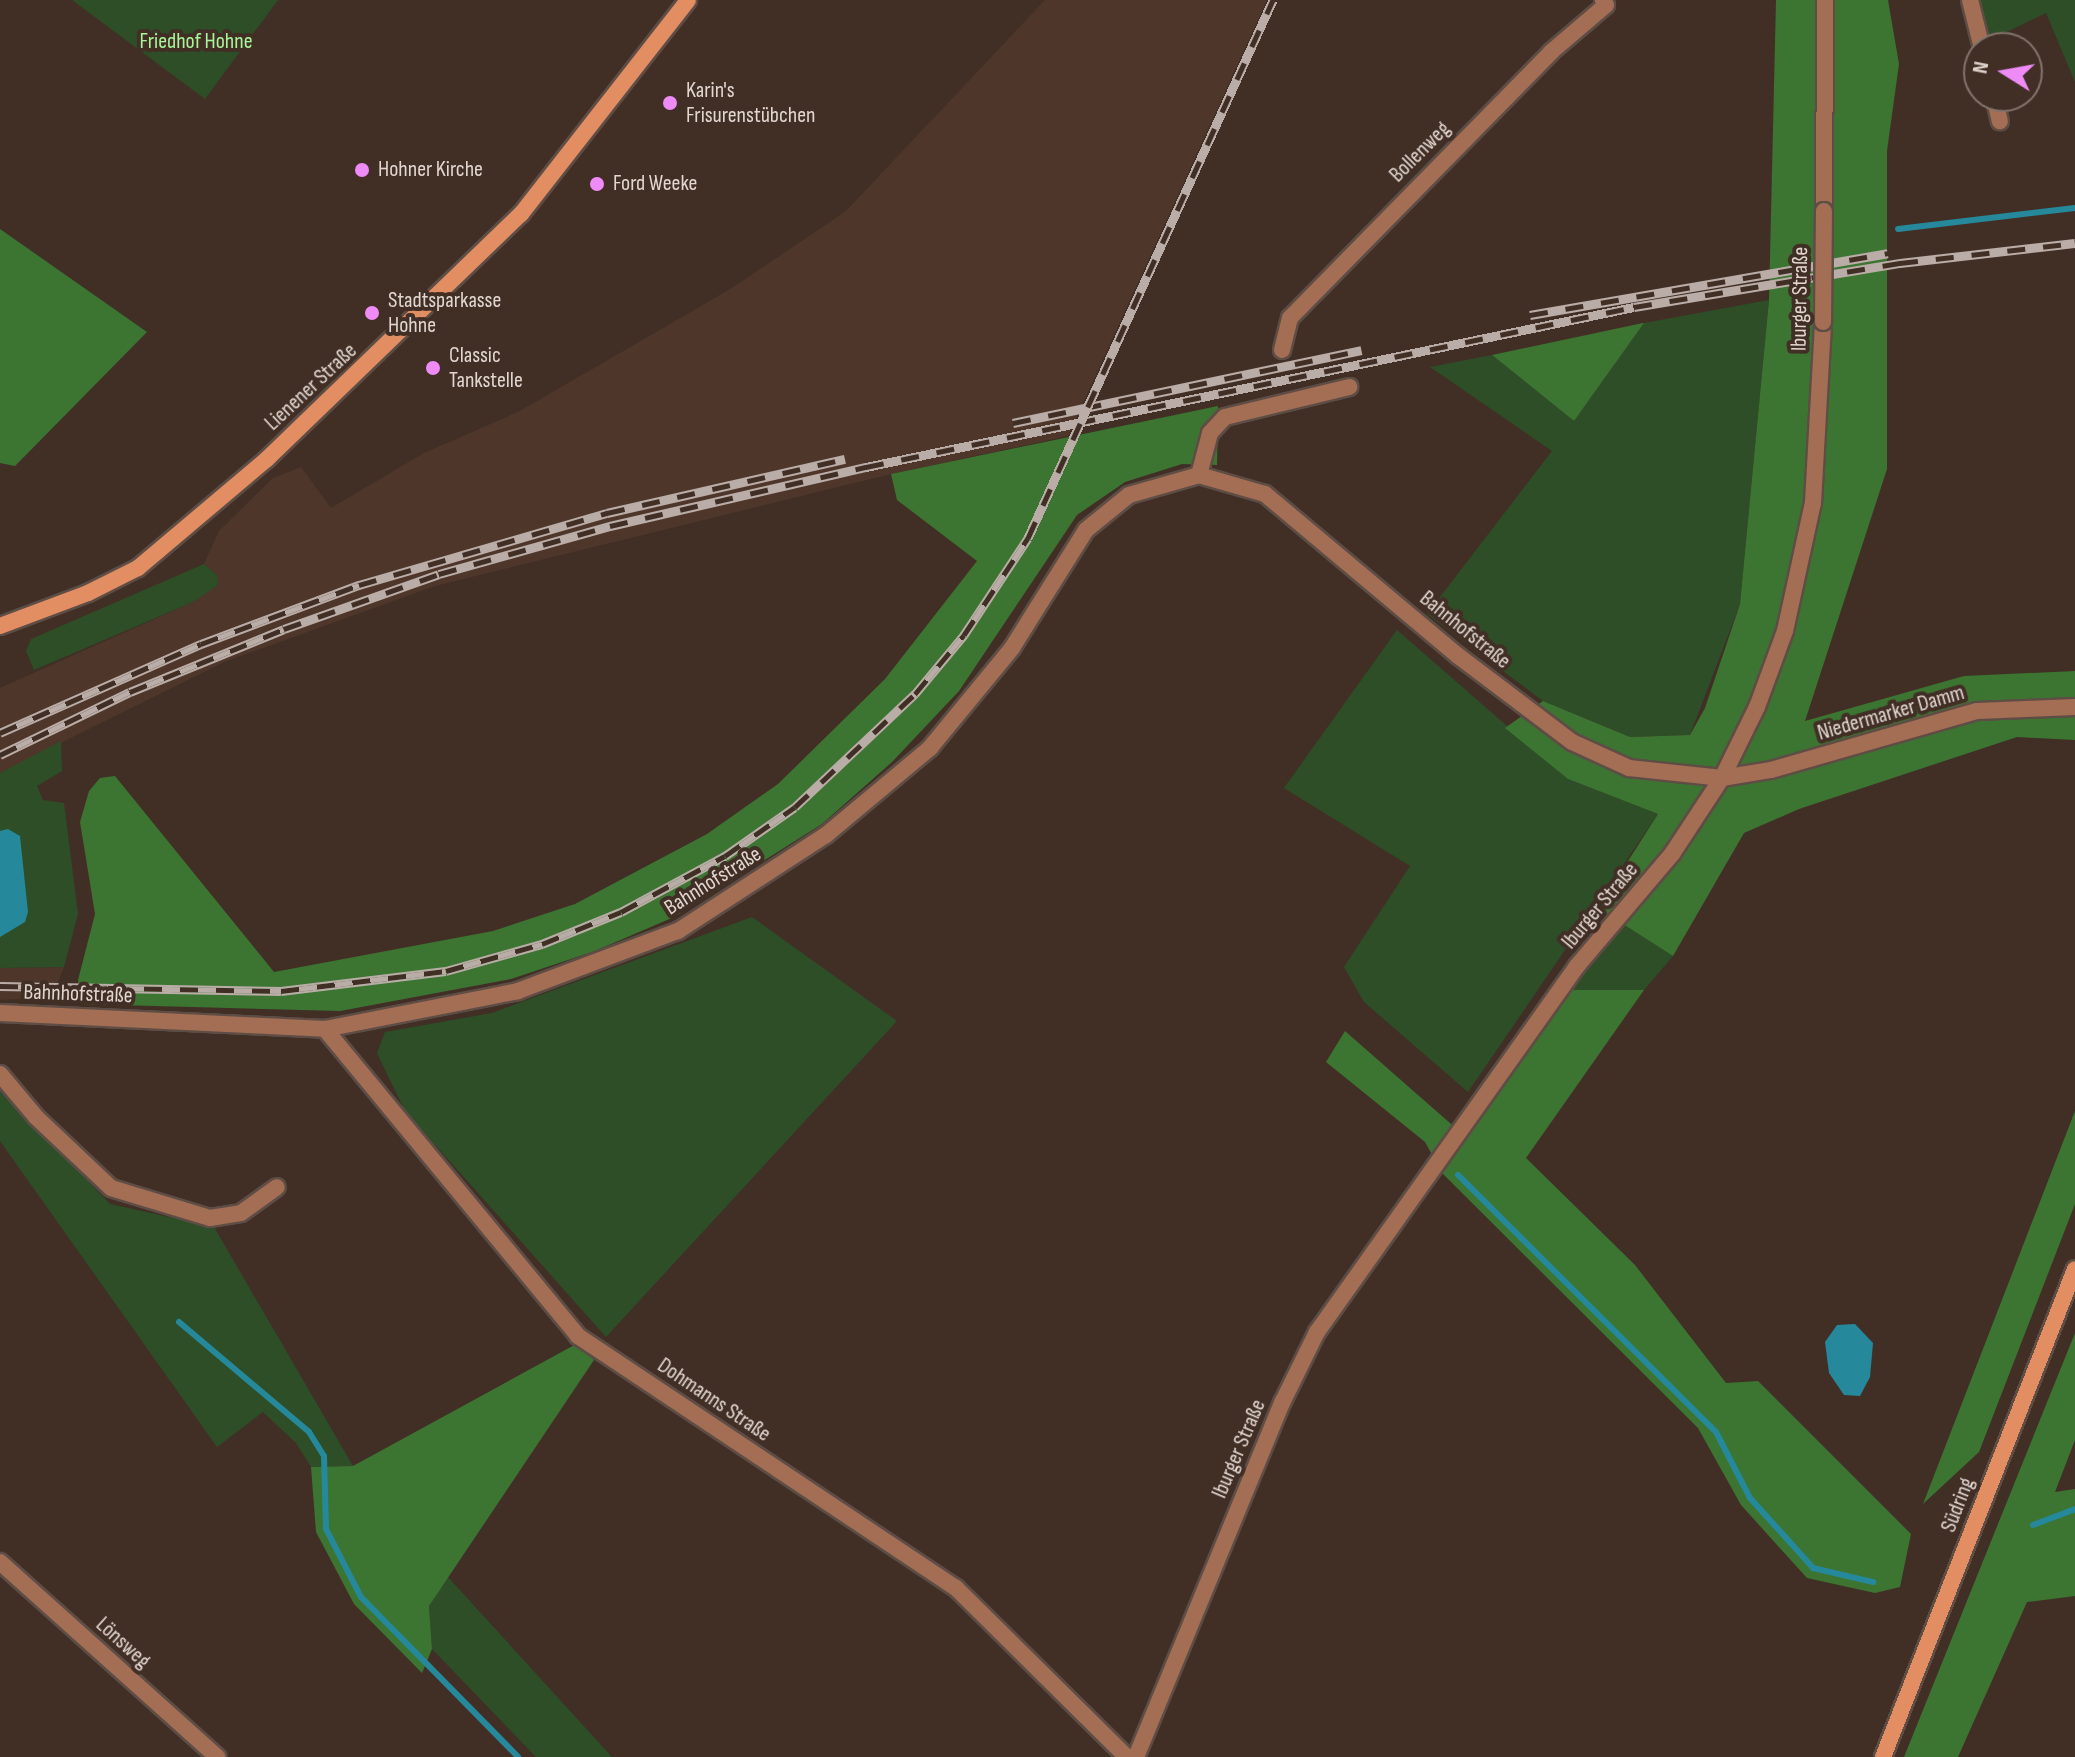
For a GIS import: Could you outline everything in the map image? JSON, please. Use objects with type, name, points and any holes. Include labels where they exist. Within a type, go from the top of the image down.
[{"type":"street","name":"Lienener Straße","points":[[0,626],[88,593],[138,568],[267,459],[521,214],[688,0]]},
{"type":"street","name":"Iburger Straße","points":[[1136,1757],[1282,1403],[1317,1332],[1577,966],[1672,854],[1722,778],[1757,707],[1802,567],[1819,443],[1825,0]]},
{"type":"street","points":[[1970,0],[1978,32]]},
{"type":"street","name":"Bollenweg","points":[[1282,350],[1290,318],[1551,52],[1608,2]]},
{"type":"street","points":[[1998,112],[2000,121]]},
{"type":"street","points":[[1199,475],[1210,433],[1225,417],[1349,387]]},
{"type":"street","name":"Bahnhofstraße","points":[[0,1013],[325,1029],[518,991],[678,931],[826,835],[930,748],[1012,648],[1086,530],[1129,495],[1199,475],[1265,494],[1457,655],[1572,742],[1629,768],[1722,778]]},
{"type":"street","name":"Niedermarker Damm","points":[[1722,778],[1771,770],[1977,711],[2075,707]]},
{"type":"street","name":"Dohmanns Straße","points":[[325,1029],[578,1336],[956,1588],[1127,1757]]},
{"type":"street","points":[[0,1074],[36,1117],[111,1188],[210,1218],[241,1213],[277,1187]]},
{"type":"street","name":"Südring","points":[[1883,1757],[2075,1269]]},
{"type":"street","name":"Lönsweg","points":[[0,1562],[217,1757]]},
{"type":"shaded area","points":[[1045,0],[1267,0],[1068,436],[891,474],[435,586],[224,662],[0,773],[0,688],[193,602],[217,575],[204,564],[219,531],[273,478],[301,467],[331,508],[424,453],[520,411],[732,288],[846,211]]},
{"type":"shaded area","points":[[64,967],[52,997],[0,1000],[0,968]]},
{"type":"green space","name":"Friedhof Hohne","points":[[72,0],[278,0],[205,99]]},
{"type":"green space","points":[[1776,0],[1888,0],[1899,64],[1887,151],[1887,469],[1805,721],[1964,676],[2075,671],[2075,740],[2017,737],[1799,809],[1744,833],[1673,956],[1598,908],[1658,814],[1568,779],[1505,728],[1543,701],[1630,737],[1690,735],[1705,708],[1740,604],[1769,300]]},
{"type":"green space","points":[[1979,0],[2075,0],[2075,82],[2046,13],[2007,32],[1988,32]]},
{"type":"green space","points":[[0,229],[147,332],[15,466],[0,463]]},
{"type":"green space","points":[[1769,300],[1740,604],[1690,735],[1630,737],[1543,701],[1427,614],[1552,451],[1430,367],[1492,355],[1574,421],[1644,323]]},
{"type":"green space","points":[[1643,323],[1574,421],[1492,355]]},
{"type":"green space","points":[[1218,406],[1217,465],[1182,464],[1125,482],[1077,515],[959,691],[892,762],[822,824],[674,917],[595,951],[511,979],[340,1011],[81,1004],[78,980],[95,914],[80,822],[89,791],[100,778],[115,776],[274,972],[493,931],[575,904],[707,834],[778,784],[885,679],[977,561],[897,500],[891,474]]},
{"type":"green space","points":[[204,564],[217,575],[218,585],[193,602],[34,670],[26,651],[31,639]]},
{"type":"green space","points":[[1397,630],[1568,779],[1658,814],[1468,1092],[1364,1002],[1344,967],[1410,866],[1284,788]]},
{"type":"green space","points":[[61,741],[62,771],[37,786],[43,800],[64,803],[78,914],[64,967],[0,968],[0,773]]},
{"type":"green space","points":[[752,917],[897,1021],[606,1337],[405,1111],[377,1053],[385,1032],[492,1013]]},
{"type":"green space","points":[[1625,925],[1673,956],[1644,990],[1571,990]]},
{"type":"green space","points":[[1571,990],[1644,990],[1526,1158],[1635,1265],[1726,1383],[1758,1381],[1911,1534],[1900,1587],[1875,1593],[1807,1578],[1741,1505],[1698,1428],[1443,1174],[1425,1142],[1326,1062],[1345,1031],[1467,1138]]},
{"type":"green space","points":[[0,1088],[110,1204],[214,1227],[353,1466],[311,1467],[296,1443],[263,1412],[217,1447],[0,1141]]},
{"type":"green space","points":[[2075,1111],[2075,1204],[1979,1452],[1923,1504]]},
{"type":"green space","points":[[2075,1333],[2075,1440],[2055,1492],[2075,1489],[2075,1596],[2027,1602],[1958,1757],[1904,1757]]},
{"type":"green space","points":[[578,1343],[594,1360],[429,1606],[432,1649],[422,1673],[354,1604],[316,1532],[311,1467],[353,1466]]},
{"type":"green space","points":[[447,1576],[612,1757],[536,1757],[432,1649],[429,1606]]},
{"type":"water","points":[[8,829],[20,836],[28,912],[25,922],[0,937],[0,831]]},
{"type":"water","points":[[1855,1324],[1873,1343],[1870,1377],[1860,1396],[1844,1395],[1829,1373],[1825,1342],[1837,1325]]},
{"type":"waterway","points":[[1898,229],[2075,208]]},
{"type":"waterway","points":[[1458,1175],[1716,1432],[1750,1498],[1813,1568],[1873,1582]]},
{"type":"waterway","points":[[179,1322],[309,1432],[324,1456],[326,1529],[361,1597],[518,1757]]},
{"type":"waterway","points":[[2033,1525],[2075,1509]]},
{"type":"railway","points":[[0,986],[281,991],[446,971],[542,944],[621,912],[725,856],[795,807],[915,694],[964,635],[1028,538],[1273,0]]},
{"type":"railway","points":[[0,755],[130,692],[284,629],[439,574],[610,526],[866,467],[1634,307],[1900,263],[2075,243]]},
{"type":"railway","points":[[1530,315],[1888,253]]},
{"type":"railway","points":[[1013,423],[1361,350]]},
{"type":"railway","points":[[0,733],[201,644],[359,585],[607,513],[845,459]]},
{"type":"place","name":"Karin's Frisurenstübchen","points":[[670,103]]},
{"type":"place","name":"Hohner Kirche","points":[[362,170]]},
{"type":"place","name":"Ford Weeke","points":[[597,184]]},
{"type":"place","name":"Stadtsparkasse Hohne","points":[[372,313]]},
{"type":"place","name":"Classic Tankstelle","points":[[433,368]]}]
